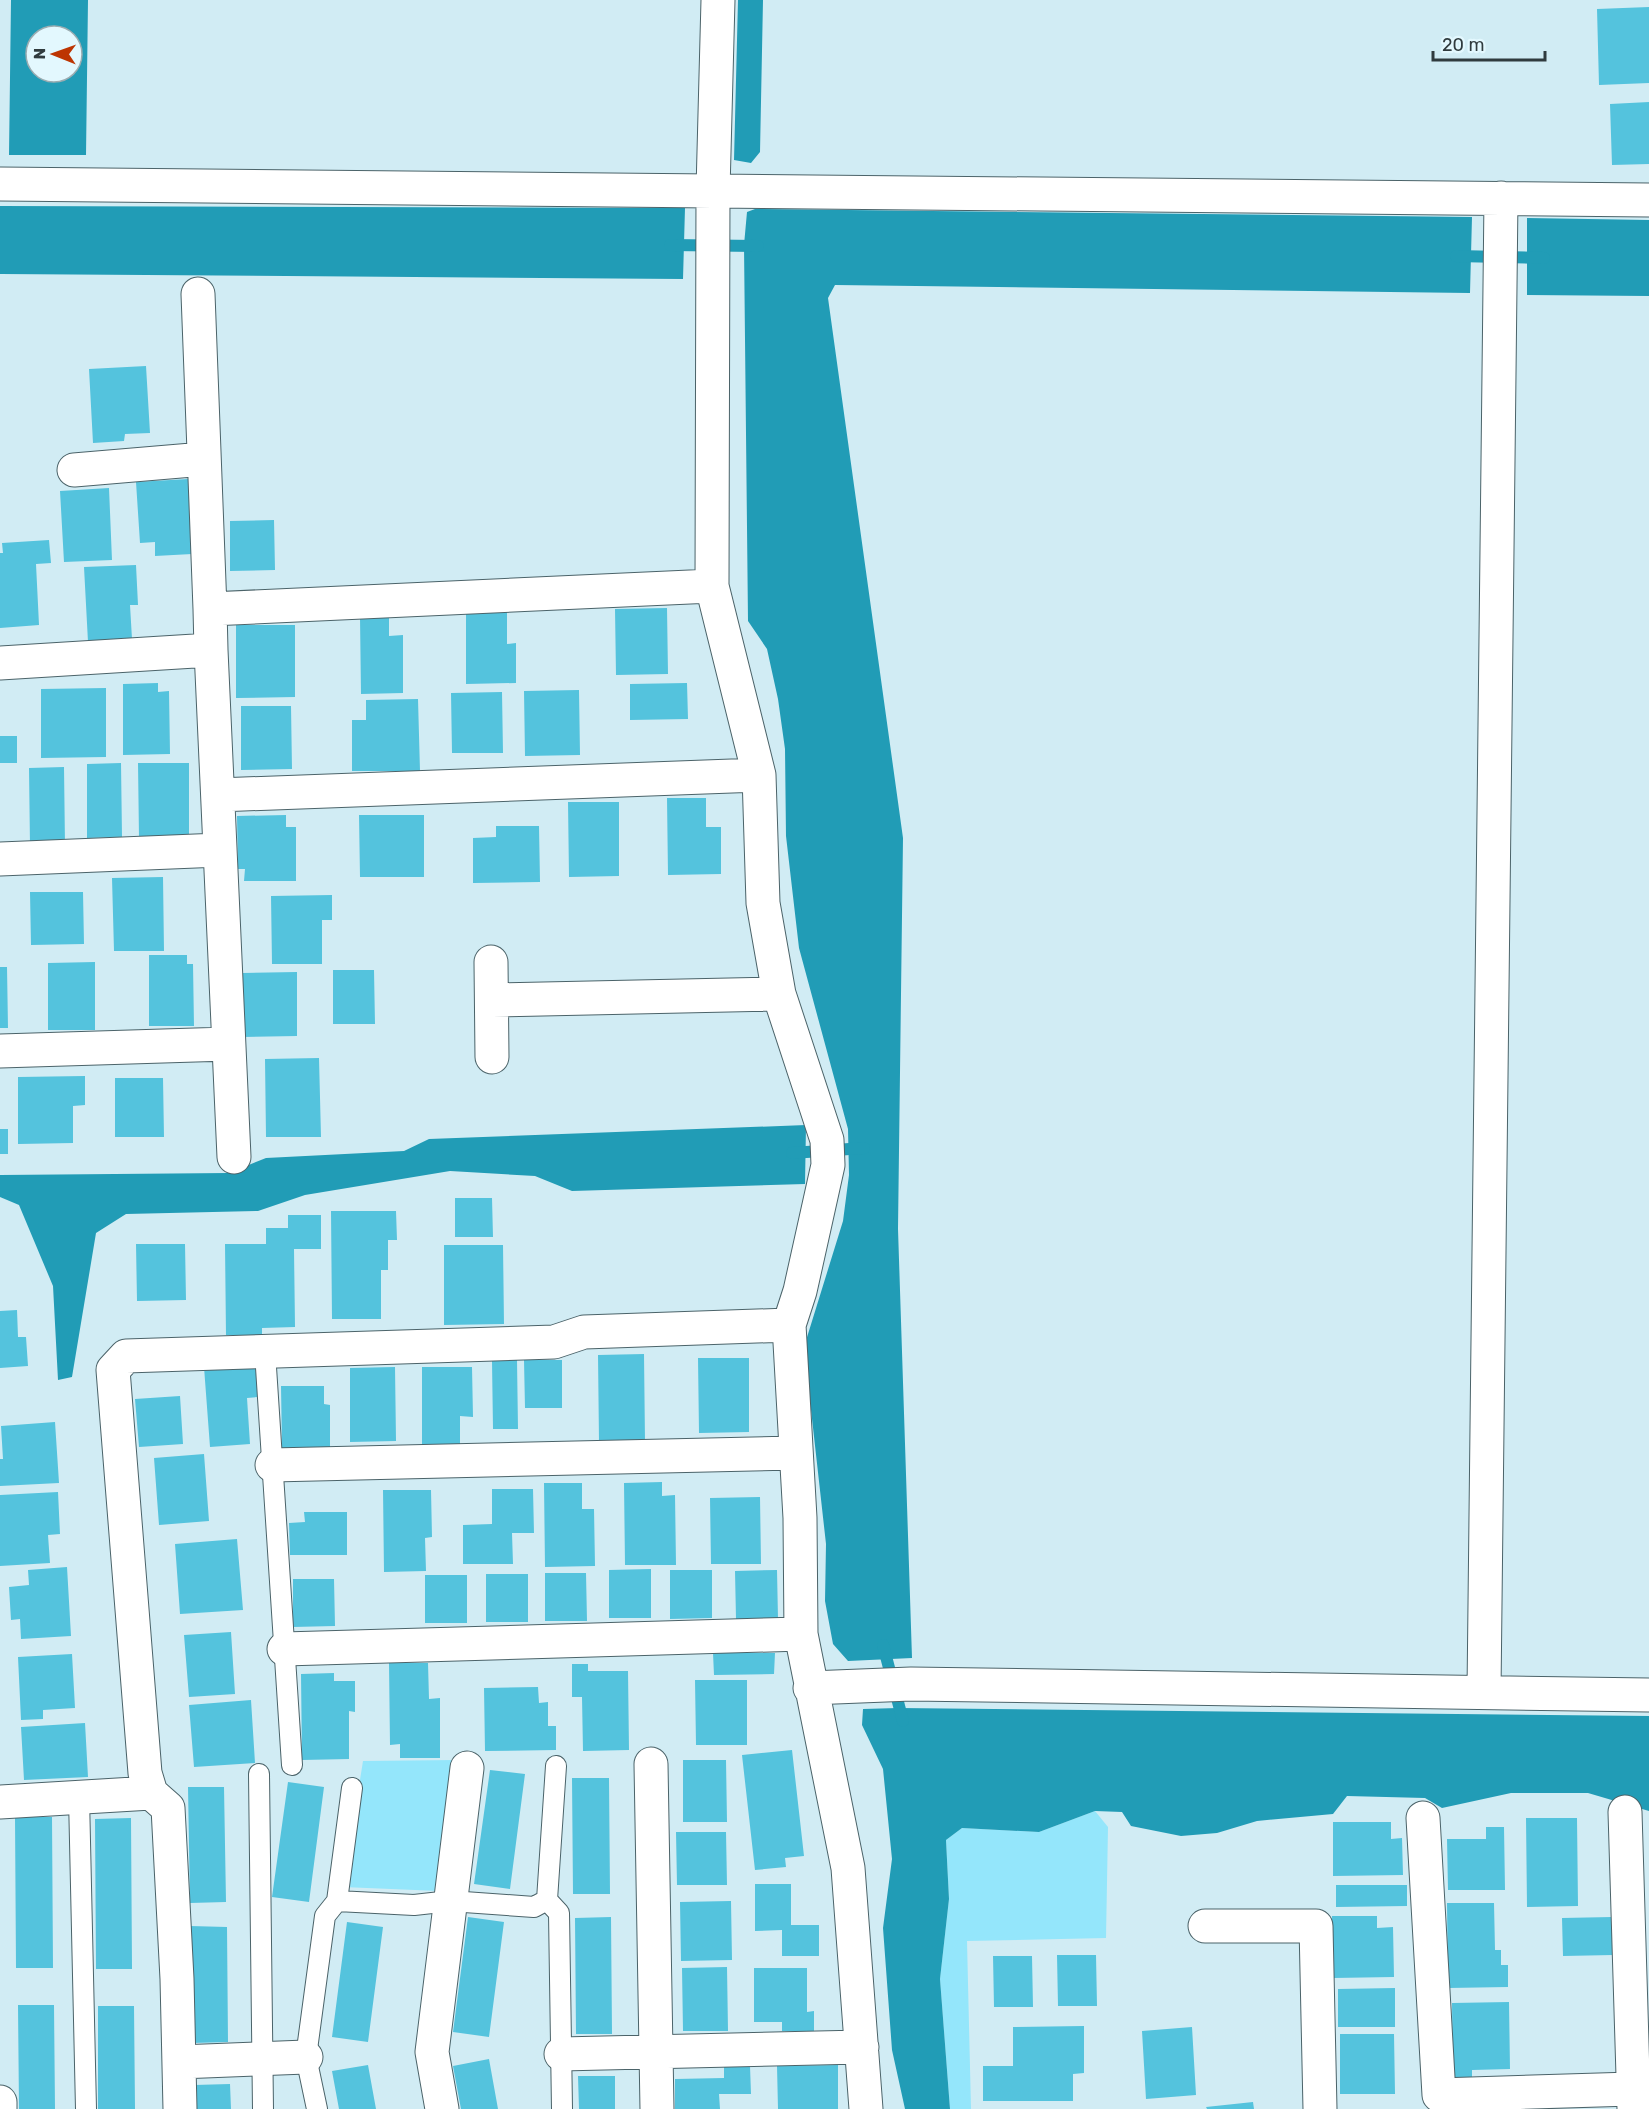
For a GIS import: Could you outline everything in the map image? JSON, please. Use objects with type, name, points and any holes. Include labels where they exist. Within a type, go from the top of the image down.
[{"type":"street","points":[[718,0],[713,190],[712,586],[759,775],[763,903],[779,994],[828,1152],[800,1291],[789,1325],[800,1518],[801,1634],[810,1688],[849,1868],[867,2109]]},
{"type":"street","points":[[0,184],[1649,200]]},
{"type":"street","points":[[1484,1692],[1501,198]]},
{"type":"street","points":[[198,294],[211,650],[234,1157]]},
{"type":"street","points":[[74,470],[204,459]]},
{"type":"street","points":[[210,609],[712,586]]},
{"type":"street","points":[[0,663],[211,650]]},
{"type":"street","points":[[218,795],[759,775]]},
{"type":"street","points":[[0,859],[220,850]]},
{"type":"street","points":[[491,963],[492,1057]]},
{"type":"street","points":[[492,1000],[779,994]]},
{"type":"street","points":[[0,1051],[228,1044]]},
{"type":"street","points":[[180,2109],[168,1808],[152,1793],[145,1773],[113,1370],[126,1356],[554,1342],[584,1332],[789,1325]]},
{"type":"street","points":[[272,1465],[795,1453]]},
{"type":"street","points":[[284,1649],[801,1634]]},
{"type":"street","points":[[810,1688],[910,1684],[1649,1695]]},
{"type":"street","points":[[651,1764],[657,2109]]},
{"type":"street","points":[[442,2109],[432,2052],[467,1768]]},
{"type":"street","points":[[0,1802],[152,1793]]},
{"type":"street","points":[[1423,1818],[1439,2095],[1633,2099],[1625,1812]]},
{"type":"street","points":[[1205,1926],[1316,1926],[1320,2109]]},
{"type":"street","points":[[561,2054],[862,2047]]},
{"type":"street","points":[[179,2062],[306,2057]]},
{"type":"street","points":[[0,2102],[0,2109]]},
{"type":"lane","points":[[265,1352],[292,1765]]},
{"type":"lane","points":[[556,1766],[547,1900],[559,1913],[562,2109]]},
{"type":"lane","points":[[260,1774],[263,2109]]},
{"type":"lane","points":[[317,2109],[306,2057],[325,1916],[337,1900],[352,1788]]},
{"type":"lane","points":[[80,1797],[86,2109]]},
{"type":"lane","points":[[337,1900],[414,1905],[450,1901],[534,1907],[547,1900]]},
{"type":"shaded area","points":[[11,0],[88,0],[86,155],[9,155]]},
{"type":"shaded area","points":[[738,0],[763,0],[760,152],[751,163],[734,160]]},
{"type":"shaded area","points":[[0,206],[685,208],[683,279],[0,274]]},
{"type":"shaded area","points":[[755,209],[1472,217],[1470,293],[835,285],[828,298],[903,838],[898,1229],[912,1658],[848,1661],[833,1644],[825,1601],[826,1544],[804,1347],[843,1221],[849,1175],[848,1129],[799,948],[786,836],[785,749],[778,699],[767,649],[748,621],[744,245],[747,212]]},
{"type":"shaded area","points":[[1527,218],[1649,220],[1649,296],[1527,295]]},
{"type":"shaded area","points":[[806,1125],[805,1184],[572,1191],[535,1176],[450,1171],[305,1195],[258,1211],[126,1214],[96,1233],[72,1377],[58,1380],[53,1286],[19,1205],[0,1197],[0,1175],[229,1173],[266,1158],[404,1151],[429,1139]]},
{"type":"shaded area","points":[[863,1709],[1649,1716],[1649,1811],[1588,1793],[1511,1793],[1442,1808],[1425,1798],[1347,1796],[1333,1814],[1257,1821],[1217,1833],[1181,1836],[1131,1826],[1122,1812],[1095,1811],[1039,1832],[962,1828],[946,1840],[949,1899],[940,1979],[950,2109],[905,2109],[892,2050],[883,1928],[892,1859],[883,1769],[862,1725]]},
{"type":"shaded area","points":[[456,1760],[439,1891],[343,1887],[363,1761]]},
{"type":"shaded area","points":[[1095,1811],[1108,1827],[1106,1938],[967,1941],[971,2109],[950,2109],[940,1979],[949,1899],[946,1840],[962,1828],[1039,1832]]},
{"type":"building","points":[[1649,7],[1649,83],[1599,85],[1597,9]]},
{"type":"building","points":[[1649,102],[1649,164],[1612,165],[1610,104]]},
{"type":"building","points":[[146,366],[150,433],[125,434],[124,441],[93,443],[89,369]]},
{"type":"building","points":[[188,479],[192,554],[155,556],[155,542],[140,543],[136,482]]},
{"type":"building","points":[[109,488],[112,560],[64,562],[60,491]]},
{"type":"building","points":[[274,520],[275,570],[230,571],[230,521]]},
{"type":"building","points":[[49,540],[51,563],[36,564],[39,625],[0,628],[2,543]]},
{"type":"building","points":[[136,565],[138,605],[130,605],[132,639],[88,642],[84,567]]},
{"type":"building","points":[[667,608],[668,674],[616,675],[615,609]]},
{"type":"building","points":[[466,612],[507,612],[507,644],[516,643],[516,683],[466,684]]},
{"type":"building","points":[[360,617],[389,617],[389,636],[403,635],[403,693],[361,694]]},
{"type":"building","points":[[236,625],[295,625],[295,697],[236,698]]},
{"type":"building","points":[[158,683],[158,692],[169,691],[170,754],[123,755],[123,684]]},
{"type":"building","points":[[687,683],[688,719],[630,720],[630,684]]},
{"type":"building","points":[[106,688],[106,757],[41,758],[41,689]]},
{"type":"building","points":[[579,690],[580,755],[525,756],[524,691]]},
{"type":"building","points":[[502,692],[503,753],[452,753],[451,693]]},
{"type":"building","points":[[418,699],[420,771],[352,771],[352,720],[366,720],[366,700]]},
{"type":"building","points":[[241,706],[291,706],[292,769],[241,770]]},
{"type":"building","points":[[0,736],[17,736],[17,763],[0,763]]},
{"type":"building","points":[[121,763],[122,837],[87,838],[87,764]]},
{"type":"building","points":[[138,763],[189,763],[189,837],[139,838]]},
{"type":"building","points":[[64,767],[65,846],[30,846],[29,768]]},
{"type":"building","points":[[667,798],[706,798],[706,827],[721,827],[721,874],[668,875]]},
{"type":"building","points":[[568,802],[619,802],[619,876],[569,877]]},
{"type":"building","points":[[286,815],[286,827],[296,827],[296,881],[244,881],[245,869],[238,869],[237,816]]},
{"type":"building","points":[[359,815],[424,815],[424,877],[360,877]]},
{"type":"building","points":[[496,826],[539,826],[540,882],[473,883],[473,838],[496,837]]},
{"type":"building","points":[[163,877],[164,951],[114,951],[112,878]]},
{"type":"building","points":[[30,892],[83,892],[84,944],[31,945]]},
{"type":"building","points":[[332,895],[332,920],[322,920],[322,964],[272,964],[271,896]]},
{"type":"building","points":[[149,955],[187,955],[187,964],[193,964],[194,1026],[149,1026]]},
{"type":"building","points":[[95,962],[95,1030],[48,1030],[48,963]]},
{"type":"building","points":[[0,967],[7,967],[8,1028],[0,1028]]},
{"type":"building","points":[[333,970],[374,970],[375,1024],[333,1024]]},
{"type":"building","points":[[297,972],[297,1036],[242,1037],[242,973]]},
{"type":"building","points":[[319,1058],[321,1137],[266,1137],[265,1059]]},
{"type":"building","points":[[85,1076],[85,1105],[73,1106],[73,1143],[18,1144],[18,1077]]},
{"type":"building","points":[[115,1078],[163,1078],[164,1137],[115,1137]]},
{"type":"building","points":[[0,1129],[8,1129],[8,1154],[0,1154]]},
{"type":"building","points":[[455,1198],[492,1198],[493,1237],[455,1237]]},
{"type":"building","points":[[331,1211],[396,1211],[397,1240],[388,1240],[388,1270],[381,1270],[381,1319],[332,1319]]},
{"type":"building","points":[[288,1215],[321,1215],[321,1249],[294,1249],[295,1327],[262,1328],[262,1335],[226,1335],[225,1244],[266,1244],[266,1228],[288,1228]]},
{"type":"building","points":[[136,1244],[185,1244],[186,1300],[137,1301]]},
{"type":"building","points":[[444,1245],[503,1245],[504,1324],[444,1325]]},
{"type":"building","points":[[17,1310],[18,1337],[26,1337],[28,1366],[0,1368],[0,1311]]},
{"type":"building","points":[[644,1354],[645,1442],[599,1442],[598,1355]]},
{"type":"building","points":[[698,1358],[749,1358],[749,1432],[699,1433]]},
{"type":"building","points":[[517,1360],[518,1429],[493,1429],[492,1361]]},
{"type":"building","points":[[524,1360],[562,1360],[562,1408],[525,1408]]},
{"type":"building","points":[[255,1363],[258,1397],[247,1398],[250,1444],[210,1447],[204,1367]]},
{"type":"building","points":[[395,1367],[396,1441],[350,1442],[350,1368]]},
{"type":"building","points":[[422,1367],[472,1367],[473,1417],[460,1416],[460,1444],[422,1445]]},
{"type":"building","points":[[281,1386],[324,1386],[324,1404],[330,1405],[330,1448],[282,1448]]},
{"type":"building","points":[[180,1396],[183,1444],[139,1447],[135,1399]]},
{"type":"building","points":[[55,1422],[59,1483],[0,1486],[0,1459],[3,1459],[1,1426]]},
{"type":"building","points":[[204,1454],[209,1521],[159,1525],[154,1458]]},
{"type":"building","points":[[662,1482],[662,1496],[675,1495],[676,1565],[625,1565],[624,1483]]},
{"type":"building","points":[[544,1483],[582,1483],[582,1509],[594,1509],[595,1566],[545,1567]]},
{"type":"building","points":[[492,1489],[533,1489],[534,1533],[512,1533],[513,1564],[463,1564],[463,1525],[492,1524]]},
{"type":"building","points":[[383,1490],[431,1490],[432,1537],[425,1538],[426,1571],[384,1572]]},
{"type":"building","points":[[58,1492],[60,1534],[48,1535],[50,1563],[0,1566],[0,1495]]},
{"type":"building","points":[[760,1497],[761,1564],[711,1564],[710,1498]]},
{"type":"building","points":[[304,1512],[347,1512],[347,1555],[290,1555],[289,1523],[305,1522]]},
{"type":"building","points":[[237,1539],[243,1610],[180,1614],[175,1544]]},
{"type":"building","points":[[67,1567],[71,1636],[21,1639],[20,1619],[11,1620],[9,1587],[29,1585],[28,1570]]},
{"type":"building","points":[[651,1569],[651,1618],[609,1618],[609,1570]]},
{"type":"building","points":[[670,1570],[712,1570],[712,1618],[670,1619]]},
{"type":"building","points":[[777,1570],[778,1619],[736,1619],[735,1571]]},
{"type":"building","points":[[545,1573],[586,1573],[587,1621],[545,1621]]},
{"type":"building","points":[[486,1574],[528,1574],[528,1622],[486,1622]]},
{"type":"building","points":[[425,1575],[467,1575],[467,1623],[425,1623]]},
{"type":"building","points":[[293,1579],[334,1579],[335,1626],[293,1627]]},
{"type":"building","points":[[231,1632],[235,1694],[189,1697],[184,1635]]},
{"type":"building","points":[[713,1653],[775,1653],[774,1674],[714,1675]]},
{"type":"building","points":[[72,1654],[75,1708],[43,1710],[43,1719],[21,1720],[18,1657]]},
{"type":"building","points":[[389,1663],[428,1663],[429,1699],[440,1698],[440,1758],[400,1758],[400,1744],[390,1745]]},
{"type":"building","points":[[572,1664],[588,1664],[588,1671],[628,1671],[629,1750],[583,1751],[582,1697],[572,1697]]},
{"type":"building","points":[[334,1673],[334,1681],[355,1681],[355,1712],[349,1711],[349,1759],[302,1760],[301,1674]]},
{"type":"building","points":[[695,1680],[747,1680],[747,1745],[696,1745]]},
{"type":"building","points":[[538,1687],[539,1703],[548,1702],[548,1726],[556,1726],[556,1750],[485,1751],[484,1688]]},
{"type":"building","points":[[251,1700],[255,1763],[194,1767],[189,1705]]},
{"type":"building","points":[[85,1723],[88,1777],[24,1780],[21,1727]]},
{"type":"building","points":[[792,1750],[804,1856],[785,1858],[786,1867],[755,1870],[742,1755]]},
{"type":"building","points":[[683,1760],[726,1760],[727,1822],[683,1822]]},
{"type":"building","points":[[490,1770],[525,1774],[510,1889],[474,1884]]},
{"type":"building","points":[[572,1778],[609,1778],[610,1894],[573,1894]]},
{"type":"building","points":[[288,1782],[324,1787],[309,1902],[272,1897]]},
{"type":"building","points":[[188,1787],[224,1787],[226,1902],[190,1903]]},
{"type":"building","points":[[15,1817],[52,1817],[53,1968],[16,1968]]},
{"type":"building","points":[[131,1818],[132,1969],[96,1969],[95,1819]]},
{"type":"building","points":[[1526,1818],[1577,1818],[1578,1906],[1527,1907]]},
{"type":"building","points":[[1333,1822],[1391,1822],[1391,1839],[1402,1838],[1403,1875],[1333,1876]]},
{"type":"building","points":[[1486,1827],[1504,1827],[1505,1890],[1448,1890],[1447,1839],[1486,1839]]},
{"type":"building","points":[[676,1832],[726,1832],[727,1885],[677,1885]]},
{"type":"building","points":[[755,1884],[791,1884],[791,1925],[819,1925],[819,1956],[782,1956],[782,1930],[755,1931]]},
{"type":"building","points":[[1336,1885],[1407,1885],[1407,1906],[1336,1907]]},
{"type":"building","points":[[731,1901],[732,1960],[681,1961],[680,1902]]},
{"type":"building","points":[[1447,1903],[1494,1903],[1495,1950],[1501,1950],[1501,1965],[1508,1965],[1508,1987],[1448,1988]]},
{"type":"building","points":[[1332,1916],[1377,1916],[1377,1928],[1393,1927],[1394,1977],[1333,1978]]},
{"type":"building","points":[[468,1917],[504,1922],[489,2037],[453,2032]]},
{"type":"building","points":[[611,1917],[612,2034],[576,2034],[575,1918]]},
{"type":"building","points":[[1612,1917],[1613,1955],[1563,1956],[1562,1918]]},
{"type":"building","points":[[347,1922],[383,1927],[368,2042],[332,2037]]},
{"type":"building","points":[[190,1926],[227,1927],[228,2042],[192,2043]]},
{"type":"building","points":[[1057,1955],[1096,1955],[1097,2006],[1058,2006]]},
{"type":"building","points":[[993,1956],[1032,1956],[1033,2007],[994,2007]]},
{"type":"building","points":[[727,1967],[728,2031],[683,2031],[682,1968]]},
{"type":"building","points":[[754,1968],[807,1968],[807,2012],[814,2011],[814,2031],[782,2031],[782,2022],[754,2022]]},
{"type":"building","points":[[1395,1988],[1395,2027],[1338,2027],[1338,1989]]},
{"type":"building","points":[[1509,2002],[1510,2069],[1472,2070],[1472,2080],[1453,2080],[1452,2003]]},
{"type":"building","points":[[18,2005],[54,2005],[55,2109],[19,2109]]},
{"type":"building","points":[[98,2006],[134,2006],[135,2109],[98,2109]]},
{"type":"building","points":[[1084,2026],[1084,2073],[1073,2074],[1073,2101],[983,2101],[983,2066],[1013,2066],[1013,2027]]},
{"type":"building","points":[[1192,2027],[1196,2095],[1146,2099],[1142,2031]]},
{"type":"building","points":[[1340,2034],[1394,2034],[1395,2094],[1340,2094]]},
{"type":"building","points":[[489,2059],[498,2109],[461,2109],[453,2066]]},
{"type":"building","points":[[368,2065],[376,2109],[339,2109],[332,2071]]},
{"type":"building","points":[[838,2065],[838,2109],[778,2109],[777,2066]]},
{"type":"building","points":[[724,2066],[750,2066],[751,2094],[719,2094],[720,2109],[675,2109],[675,2079],[724,2078]]},
{"type":"building","points":[[578,2076],[615,2076],[615,2109],[579,2109]]},
{"type":"building","points":[[230,2084],[231,2109],[194,2109],[194,2085]]},
{"type":"building","points":[[1253,2102],[1254,2109],[1207,2109],[1206,2107]]},
{"type":"waterway","points":[[670,245],[758,246]]},
{"type":"waterway","points":[[1456,256],[1544,258]]},
{"type":"waterway","points":[[792,1153],[864,1148]]},
{"type":"waterway","points":[[883,1645],[903,1721]]}]
